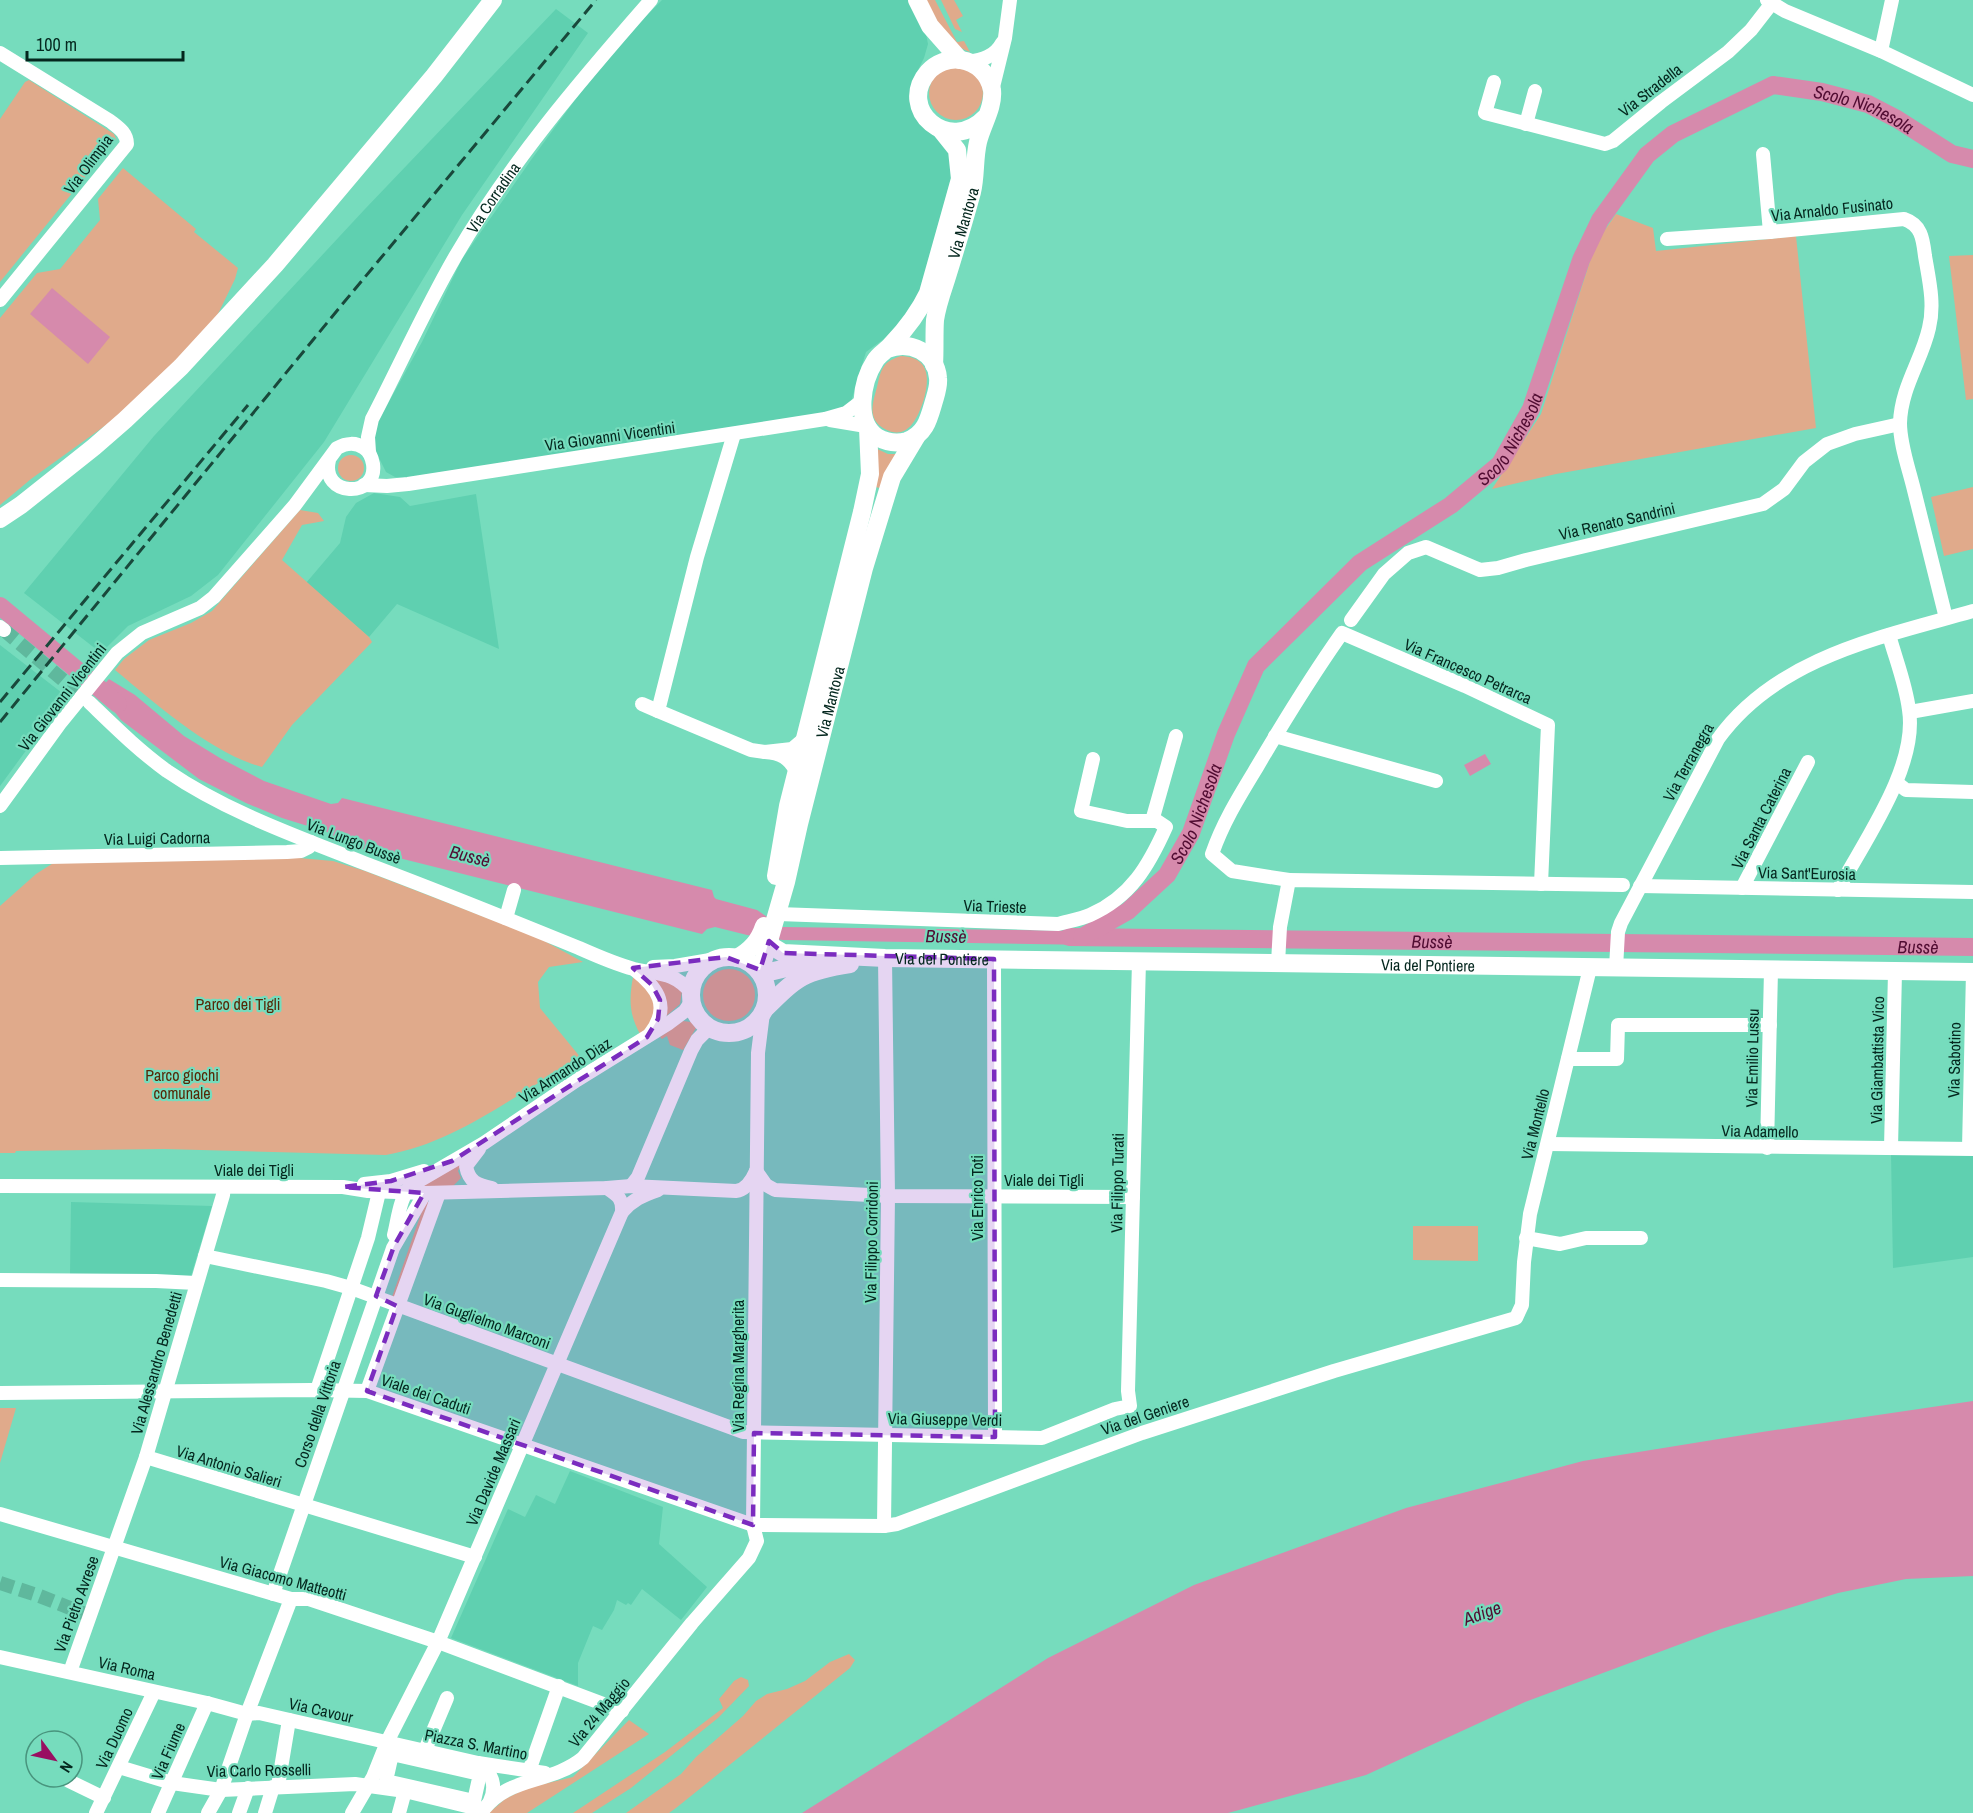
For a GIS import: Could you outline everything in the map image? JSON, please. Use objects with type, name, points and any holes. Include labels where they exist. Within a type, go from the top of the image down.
[{"type":"main road","points":[[0,519],[94,447],[181,367],[290,247],[468,35],[493,0]]},
{"type":"main road","points":[[917,0],[930,26],[964,61],[982,70],[992,91]]},
{"type":"main road","points":[[930,26],[932,45],[930,70]]},
{"type":"main road","points":[[930,70],[944,61],[964,61]]},
{"type":"main road","name":"Via Mantova","points":[[774,917],[784,822],[862,512],[870,467],[867,427],[862,416],[863,400],[871,368],[880,355],[915,318],[922,306],[928,293],[960,179],[957,150],[941,130],[932,125],[921,108],[920,88],[930,70]]},
{"type":"main road","name":"Via Mantova","points":[[760,973],[764,940],[774,917],[864,568],[892,477],[916,437],[927,424],[937,388],[938,378],[934,365],[935,318],[972,190],[978,142],[992,100],[992,91]]},
{"type":"main road","points":[[941,130],[951,133],[970,130],[986,117]]},
{"type":"main road","points":[[887,349],[901,346],[915,348],[927,355],[934,365]]},
{"type":"main road","points":[[867,427],[879,438],[889,442],[900,442],[916,437]]},
{"type":"main road","name":"Via Mantova","points":[[737,958],[764,940]]},
{"type":"main road","name":"Via del Pontiere","points":[[764,940],[783,953],[885,958],[1139,961],[1278,957],[1590,968],[1617,963],[1771,970],[1973,972]]},
{"type":"main road","name":"Via del Pontiere","points":[[760,973],[841,956]]},
{"type":"main road","points":[[737,958],[746,961],[760,973],[767,987],[767,999],[764,1011],[753,1025],[743,1031],[720,1032],[709,1028],[699,1018],[691,997],[693,983],[701,970],[716,959],[737,958]]},
{"type":"main road","name":"Via del Pontiere","points":[[764,1011],[791,984],[805,974],[833,966],[885,958]]},
{"type":"street","name":"Via Corradina","points":[[343,445],[360,433],[372,419],[455,257],[496,194],[544,129],[651,0]]},
{"type":"street","name":"Via Mantova","points":[[992,91],[1005,38],[1010,0]]},
{"type":"street","points":[[1881,51],[1892,0]]},
{"type":"street","name":"Via Stradella","points":[[1494,82],[1485,113],[1605,144],[1613,141],[1728,52],[1751,30],[1770,2],[1785,11],[1881,51],[1973,95]]},
{"type":"street","points":[[964,61],[984,59],[999,49],[1005,38]]},
{"type":"street","name":"Via Olimpia","points":[[0,53],[110,121],[124,134],[127,144],[0,300]]},
{"type":"street","points":[[1526,124],[1535,92]]},
{"type":"street","points":[[1763,154],[1770,232]]},
{"type":"street","name":"Via Arnaldo Fusinato","points":[[1667,239],[1904,219],[1918,229],[1924,248],[1932,310],[1929,330],[1908,381],[1900,424],[1905,455],[1946,618]]},
{"type":"street","name":"Via Giovanni Vicentini","points":[[296,505],[318,487],[333,482],[353,490],[364,485],[401,485],[734,434],[825,419],[846,412],[863,400]]},
{"type":"street","name":"Via Corradina","points":[[371,458],[368,437],[372,419]]},
{"type":"street","name":"Via Giovanni Vicentini","points":[[825,419],[867,427]]},
{"type":"street","name":"Via Renato Sandrini","points":[[1351,620],[1384,574],[1408,554],[1417,550],[1426,547],[1480,570],[1498,568],[1762,504],[1784,489],[1804,462],[1827,444],[1855,434],[1900,424]]},
{"type":"street","points":[[658,711],[697,557],[734,434]]},
{"type":"street","points":[[343,445],[356,444],[386,476],[401,485]]},
{"type":"street","name":"Via Giovanni Vicentini","points":[[0,807],[82,703],[111,660],[125,645],[142,633],[200,608],[214,597],[296,505],[332,453],[343,445]]},
{"type":"street","points":[[364,485],[371,477],[371,458]]},
{"type":"street","points":[[329,460],[329,476],[333,482]]},
{"type":"street","name":"Via Terranegra","points":[[1617,963],[1618,932],[1718,739],[1733,718],[1751,701],[1781,680],[1830,655],[1973,611]]},
{"type":"street","name":"Via Francesco Petrarca","points":[[1541,884],[1548,725],[1342,633],[1305,686],[1275,736],[1220,830],[1212,854],[1232,871],[1289,880],[1541,884],[1623,885]]},
{"type":"street","points":[[1838,890],[1897,783],[1907,752],[1910,712],[1889,635]]},
{"type":"street","points":[[1910,712],[1973,701]]},
{"type":"street","name":"Via Lungo Bussè","points":[[82,703],[134,746],[192,787],[264,823],[589,953],[633,968],[675,977],[691,997]]},
{"type":"street","points":[[642,704],[751,750],[784,756],[790,760],[796,771]]},
{"type":"street","points":[[1093,759],[1081,811],[1127,821],[1152,821],[1176,736]]},
{"type":"street","points":[[1275,736],[1436,781]]},
{"type":"street","points":[[765,752],[792,749],[805,738]]},
{"type":"street","name":"Via Santa Caterina","points":[[1743,888],[1808,762]]},
{"type":"street","points":[[1897,783],[1906,790],[1973,792]]},
{"type":"street","name":"Via Trieste","points":[[774,917],[1058,924],[1091,915],[1126,892],[1152,858],[1166,827],[1157,821],[1152,821]]},
{"type":"street","name":"Via Luigi Cadorna","points":[[0,858],[287,852],[309,847],[311,842]]},
{"type":"street","points":[[1278,957],[1280,927],[1289,880]]},
{"type":"street","name":"Via Sant'Eurosia","points":[[1640,886],[1973,892]]},
{"type":"street","points":[[506,918],[514,890]]},
{"type":"street","name":"Via Filippo Corridoni","points":[[884,1526],[888,1197],[885,958]]},
{"type":"street","name":"Via Enrico Toti","points":[[994,958],[995,1437]]},
{"type":"street","name":"Via Lungo Bussè","points":[[633,968],[675,966],[716,959]]},
{"type":"street","name":"Via Filippo Turati","points":[[1130,1406],[1128,1391],[1139,961]]},
{"type":"street","points":[[633,968],[652,985],[660,1000],[658,1019],[647,1037]]},
{"type":"street","name":"Via Montello","points":[[1523,1289],[1526,1238],[1590,968]]},
{"type":"street","name":"Via Emilio Lussu","points":[[1767,1148],[1771,970]]},
{"type":"street","name":"Via Giambattista Vico","points":[[1891,1148],[1895,972]]},
{"type":"street","name":"Via Sabotino","points":[[1971,1149],[1973,972]]},
{"type":"street","name":"Via Armando Diaz","points":[[406,1192],[412,1185],[484,1143],[577,1080],[677,1018],[691,997]]},
{"type":"street","name":"Via Regina Margherita","points":[[753,1525],[758,1053],[764,1011]]},
{"type":"street","points":[[1568,1059],[1617,1059],[1618,1025],[1770,1024]]},
{"type":"street","points":[[631,1185],[638,1177],[693,1046],[709,1028]]},
{"type":"street","name":"Viale dei Tigli","points":[[484,1143],[466,1166],[468,1175],[480,1185],[508,1190]]},
{"type":"street","name":"Via Adamello","points":[[1548,1144],[1971,1149]]},
{"type":"street","name":"Via Armando Diaz","points":[[343,1187],[391,1181],[452,1161]]},
{"type":"street","points":[[756,1171],[753,1179],[741,1190],[748,1194],[755,1205],[762,1197],[775,1190]]},
{"type":"street","points":[[756,1171],[766,1185],[775,1190]]},
{"type":"street","name":"Viale dei Tigli","points":[[0,1186],[343,1187],[379,1192],[432,1193],[607,1188],[631,1185],[741,1190]]},
{"type":"street","name":"Via Alessandro Benedetti","points":[[114,1547],[146,1457],[224,1187]]},
{"type":"street","name":"Via Davide Massari","points":[[351,1813],[367,1787],[387,1742],[438,1642],[622,1212],[639,1196],[666,1187]]},
{"type":"street","points":[[607,1188],[619,1196],[622,1202],[622,1212]]},
{"type":"street","name":"Viale dei Tigli","points":[[775,1190],[888,1197],[1133,1197]]},
{"type":"street","name":"Corso della Vittoria","points":[[317,1390],[368,1238],[379,1192]]},
{"type":"street","name":"Corso della Vittoria","points":[[394,1246],[394,1235],[406,1192]]},
{"type":"street","points":[[367,1391],[397,1306],[432,1193]]},
{"type":"street","name":"Corso della Vittoria","points":[[273,1594],[394,1246],[432,1193]]},
{"type":"street","points":[[1526,1238],[1560,1244],[1586,1238],[1641,1238]]},
{"type":"street","name":"Via Guglielmo Marconi","points":[[205,1256],[326,1281],[376,1296],[397,1306],[714,1422],[743,1432],[754,1433]]},
{"type":"street","points":[[0,1280],[196,1283]]},
{"type":"street","name":"Via del Geniere","points":[[753,1525],[884,1526],[903,1522],[1094,1450],[1193,1416],[1334,1371],[1512,1320],[1521,1310],[1523,1289]]},
{"type":"street","name":"Viale dei Caduti","points":[[0,1393],[367,1391],[753,1525]]},
{"type":"street","name":"Via Giuseppe Verdi","points":[[754,1433],[1042,1438],[1115,1409],[1130,1406]]},
{"type":"street","name":"Via Antonio Salieri","points":[[146,1457],[475,1557]]},
{"type":"street","name":"Via Giacomo Matteotti","points":[[0,1514],[291,1599],[309,1599],[438,1642],[622,1711]]},
{"type":"street","name":"Via 24 Maggio","points":[[485,1808],[502,1792],[516,1785],[559,1772],[583,1758],[693,1623],[722,1578],[744,1550],[753,1525]]},
{"type":"street","name":"Via Pietro Avrese","points":[[70,1672],[114,1547]]},
{"type":"street","points":[[208,1813],[221,1790],[291,1599]]},
{"type":"street","name":"Via Roma","points":[[0,1657],[247,1714]]},
{"type":"street","points":[[502,1792],[522,1770],[559,1686]]},
{"type":"street","name":"Via Duomo","points":[[96,1813],[154,1692]]},
{"type":"street","points":[[425,1750],[447,1698]]},
{"type":"street","name":"Via Fiume","points":[[158,1813],[207,1703]]},
{"type":"street","name":"Via Cavour","points":[[247,1714],[259,1713],[387,1742]]},
{"type":"street","points":[[265,1813],[275,1786],[289,1720]]},
{"type":"street","name":"Piazza S. Martino","points":[[387,1742],[425,1750],[479,1769],[559,1772]]},
{"type":"street","points":[[479,1769],[474,1801],[386,1780],[392,1754],[479,1769],[485,1767],[492,1780],[494,1792],[485,1808]]},
{"type":"street","name":"Via Carlo Rosselli","points":[[119,1767],[172,1784],[221,1790],[355,1784],[405,1791],[485,1808]]},
{"type":"street","points":[[84,1788],[104,1798]]},
{"type":"street","points":[[239,1813],[248,1788]]},
{"type":"street","points":[[399,1813],[405,1791]]},
{"type":"street","points":[[433,1813],[438,1798]]},
{"type":"highlighted area","points":[[769,941],[783,953],[994,959],[995,1437],[754,1433],[753,1525],[367,1391],[397,1306],[376,1296],[394,1246],[424,1193],[343,1187],[391,1181],[452,1161],[647,1037],[658,1019],[660,1000],[652,985],[633,968],[726,957],[760,970]]},
{"type":"shaded area","points":[[662,0],[911,0],[928,44],[912,82],[944,139],[954,166],[921,292],[892,333],[866,352],[850,405],[815,416],[403,478],[386,472],[374,448],[375,427],[422,342],[462,259],[531,160],[613,50]]},
{"type":"shaded area","points":[[556,9],[588,33],[462,215],[324,442],[218,575],[191,596],[128,626],[101,653],[24,593],[154,436],[365,209]]},
{"type":"shaded area","points":[[374,493],[400,497],[410,506],[476,494],[499,649],[397,604],[369,637],[306,583],[340,543],[346,517],[356,503]]},
{"type":"shaded area","points":[[0,645],[66,696],[0,786]]},
{"type":"shaded area","points":[[1891,1152],[1973,1154],[1973,1257],[1893,1268]]},
{"type":"shaded area","points":[[71,1202],[212,1206],[191,1276],[70,1276]]},
{"type":"shaded area","points":[[570,1471],[663,1507],[659,1544],[707,1587],[681,1620],[642,1589],[631,1605],[617,1600],[602,1630],[593,1626],[578,1663],[578,1686],[451,1638],[508,1509],[525,1517],[536,1495],[555,1504]]},
{"type":"green space","points":[[925,0],[935,0],[957,42],[964,41],[970,52],[948,38]]},
{"type":"green space","points":[[941,0],[954,0],[963,16],[956,20],[962,32],[955,29]]},
{"type":"green space","points":[[956,66],[966,68],[975,74],[981,83],[983,93],[981,103],[975,112],[966,118],[956,120],[946,118],[937,112],[931,103],[929,93],[931,83],[937,74],[946,68]]},
{"type":"green space","points":[[29,80],[114,134],[116,139],[0,282],[0,119],[25,82]]},
{"type":"green space","points":[[123,168],[196,229],[194,232],[238,268],[235,279],[216,318],[131,407],[31,479],[0,505],[0,318],[37,273],[60,269],[100,220],[98,199]]},
{"type":"green space","points":[[1616,214],[1653,228],[1656,251],[1796,236],[1816,428],[1556,474],[1492,489],[1541,414],[1591,258],[1598,240]]},
{"type":"green space","points":[[1973,255],[1973,399],[1966,400],[1949,256]]},
{"type":"green space","points":[[901,356],[910,357],[922,364],[927,383],[924,399],[915,420],[905,430],[891,432],[878,424],[872,409],[882,370],[888,362]]},
{"type":"green space","points":[[873,447],[888,454],[900,454],[883,489],[872,486]]},
{"type":"green space","points":[[351,455],[360,459],[364,468],[360,477],[351,481],[342,477],[338,468],[342,459]]},
{"type":"green space","points":[[1973,487],[1973,549],[1944,556],[1931,497]]},
{"type":"green space","points":[[300,510],[318,513],[324,521],[302,525],[282,560],[372,642],[292,725],[262,767],[223,751],[204,739],[166,712],[115,670],[124,659],[149,640],[191,623],[212,611]]},
{"type":"green space","name":"Parco dei Tigli","points":[[299,858],[333,861],[365,871],[537,937],[583,962],[549,967],[538,982],[540,1008],[581,1058],[463,1128],[413,1148],[386,1155],[164,1149],[0,1153],[0,906],[36,874],[58,860]]},
{"type":"green space","points":[[724,969],[734,969],[748,976],[755,995],[748,1014],[734,1021],[724,1021],[714,1017],[707,1010],[703,1000],[703,990],[707,980],[714,973]]},
{"type":"green space","points":[[633,977],[644,982],[656,1007],[648,1028],[640,1034],[631,1006]]},
{"type":"green space","points":[[654,979],[669,979],[682,991],[680,1004],[663,1019]]},
{"type":"green space","points":[[683,1021],[691,1022],[696,1028],[683,1050],[670,1045],[667,1036],[662,1039],[660,1037]]},
{"type":"green space","points":[[465,1157],[458,1171],[461,1178],[451,1188],[416,1189]]},
{"type":"green space","points":[[425,1202],[430,1202],[396,1299],[392,1297]]},
{"type":"green space","points":[[1413,1226],[1478,1226],[1478,1261],[1413,1260]]},
{"type":"green space","points":[[0,1408],[16,1408],[0,1463]]},
{"type":"green space","points":[[849,1654],[855,1660],[850,1668],[669,1813],[626,1813],[681,1774],[756,1701],[767,1694],[805,1681],[830,1662]]},
{"type":"green space","points":[[741,1677],[748,1680],[749,1686],[718,1718],[631,1788],[592,1813],[573,1813],[665,1752],[723,1708],[719,1699],[734,1681]]},
{"type":"green space","points":[[629,1720],[649,1734],[527,1813],[489,1813],[505,1799],[527,1788],[573,1777]]},
{"type":"water","points":[[52,288],[110,337],[88,364],[30,314]]},
{"type":"water","points":[[109,679],[135,695],[184,736],[264,781],[331,804],[338,803],[342,798],[712,890],[716,899],[757,910],[782,927],[1092,931],[1092,945],[783,940],[747,935],[715,927],[707,929],[702,934],[331,841],[330,834],[327,832],[282,818],[199,779],[121,720],[95,695]]},
{"type":"water","points":[[1485,754],[1491,764],[1470,776],[1464,765]]},
{"type":"water","name":"Adige","points":[[1973,1401],[1973,1576],[1906,1579],[1838,1593],[1721,1629],[1525,1702],[1366,1775],[1228,1813],[802,1813],[1048,1658],[1194,1585],[1406,1508],[1583,1461]]},
{"type":"waterway","name":"Scolo Nichesola","points":[[1082,937],[1128,911],[1167,875],[1191,833],[1226,734],[1256,666],[1360,563],[1451,505],[1500,464],[1531,409],[1581,260],[1600,220],[1647,155],[1673,134],[1773,85],[1822,92],[1868,104],[1897,119],[1952,154],[1973,159]]},
{"type":"waterway","name":"Bussè","points":[[0,606],[118,704]]},
{"type":"waterway","name":"Bussè","points":[[1069,937],[1973,947]]},
{"type":"tunnel","points":[[4,630],[89,702]]},
{"type":"tunnel","points":[[0,1583],[88,1615]]},
{"type":"railway","points":[[0,722],[340,307],[596,0]]},
{"type":"railway","points":[[0,702],[248,405]]},
{"type":"park label","name":"Parco giochi comunale","points":[[182,1084]]}]
